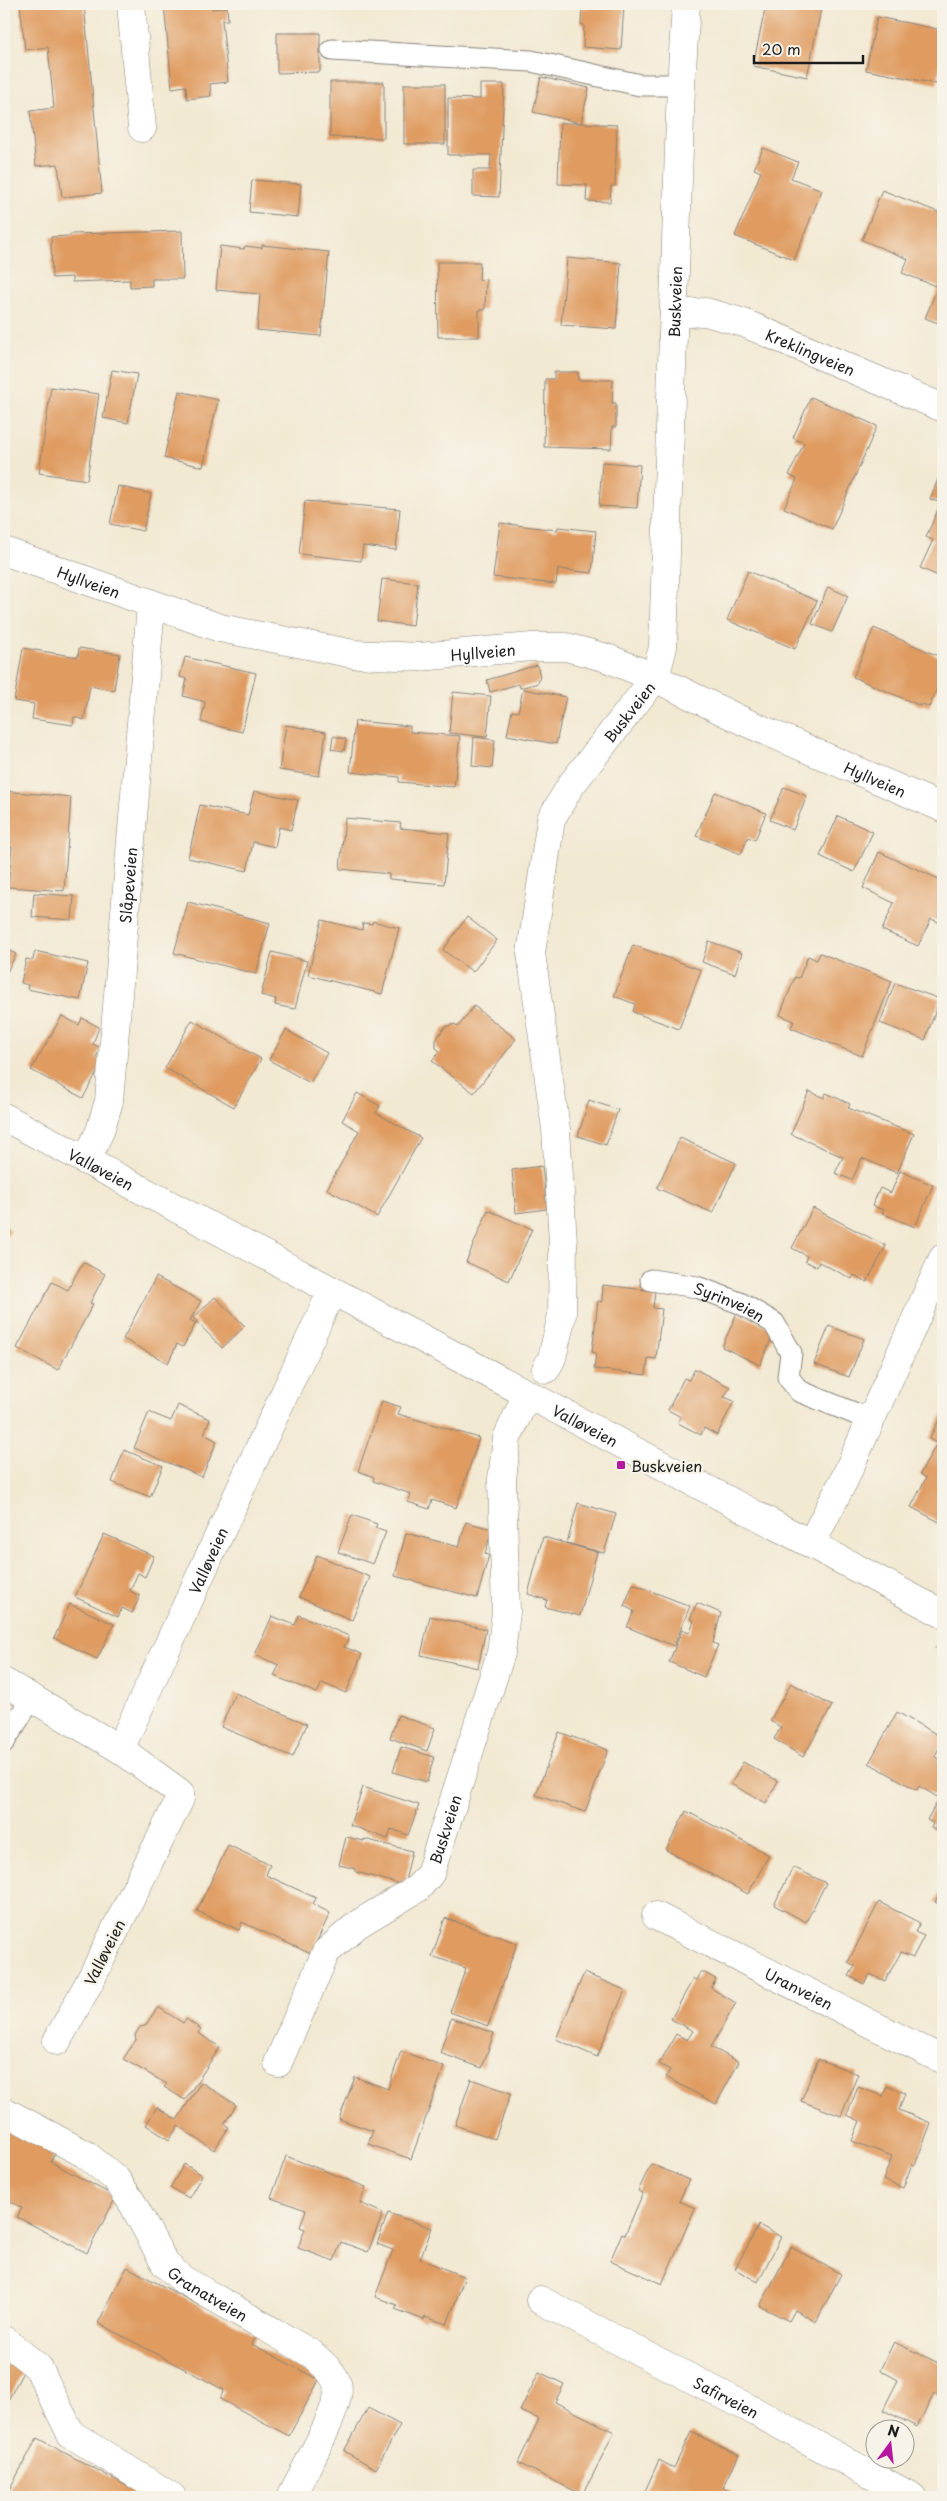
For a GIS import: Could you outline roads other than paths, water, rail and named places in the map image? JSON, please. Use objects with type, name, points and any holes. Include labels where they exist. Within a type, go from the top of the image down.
[{"type":"street","points":[[132,4],[142,128]]},
{"type":"street","name":"Buskveien","points":[[546,1369],[552,1358],[562,1315],[563,1242],[556,1129],[531,953],[551,819],[571,785],[655,678],[663,647],[681,85],[686,4]]},
{"type":"street","name":"Kreklingveien","points":[[674,314],[706,312],[744,323],[943,408]]},
{"type":"street","name":"Hyllveien","points":[[4,551],[151,605],[220,628],[354,654],[419,657],[532,647],[566,647],[607,658],[655,678],[745,722],[943,808]]},
{"type":"street","name":"Slåpeveien","points":[[86,1161],[100,1131],[109,1101],[151,605]]},
{"type":"street","name":"Valløveien","points":[[4,1117],[943,1614]]},
{"type":"street","points":[[811,1544],[844,1480],[943,1258]]},
{"type":"street","name":"Valløveien","points":[[120,1749],[332,1291]]},
{"type":"street","name":"Buskveien","points":[[278,2063],[326,1952],[335,1942],[358,1924],[418,1888],[430,1874],[501,1653],[506,1612],[502,1479],[507,1438],[527,1394]]},
{"type":"street","name":"Valløveien","points":[[4,1682],[30,1699],[120,1749],[178,1789],[180,1799],[91,1979],[57,2042]]},
{"type":"street","name":"Uranveien","points":[[656,1916],[943,2060]]},
{"type":"street","name":"Granatveien","points":[[4,2110],[85,2154],[116,2179],[133,2204],[164,2264],[182,2279],[312,2354],[330,2370],[338,2384],[338,2397],[324,2433],[291,2497]]},
{"type":"street","name":"Safirveien","points":[[540,2300],[756,2412],[912,2497]]},
{"type":"street","points":[[4,2340],[38,2368],[71,2434],[172,2497]]},
{"type":"lane","points":[[332,50],[531,61],[640,85],[681,85]]},
{"type":"lane","name":"Syrinveien","points":[[651,1280],[697,1287],[740,1302],[774,1323],[791,1353],[788,1377],[799,1391],[871,1420]]},
{"type":"lane","points":[[4,1742],[30,1699]]},
{"type":"place","name":"Buskveien","points":[[621,1465]]}]
